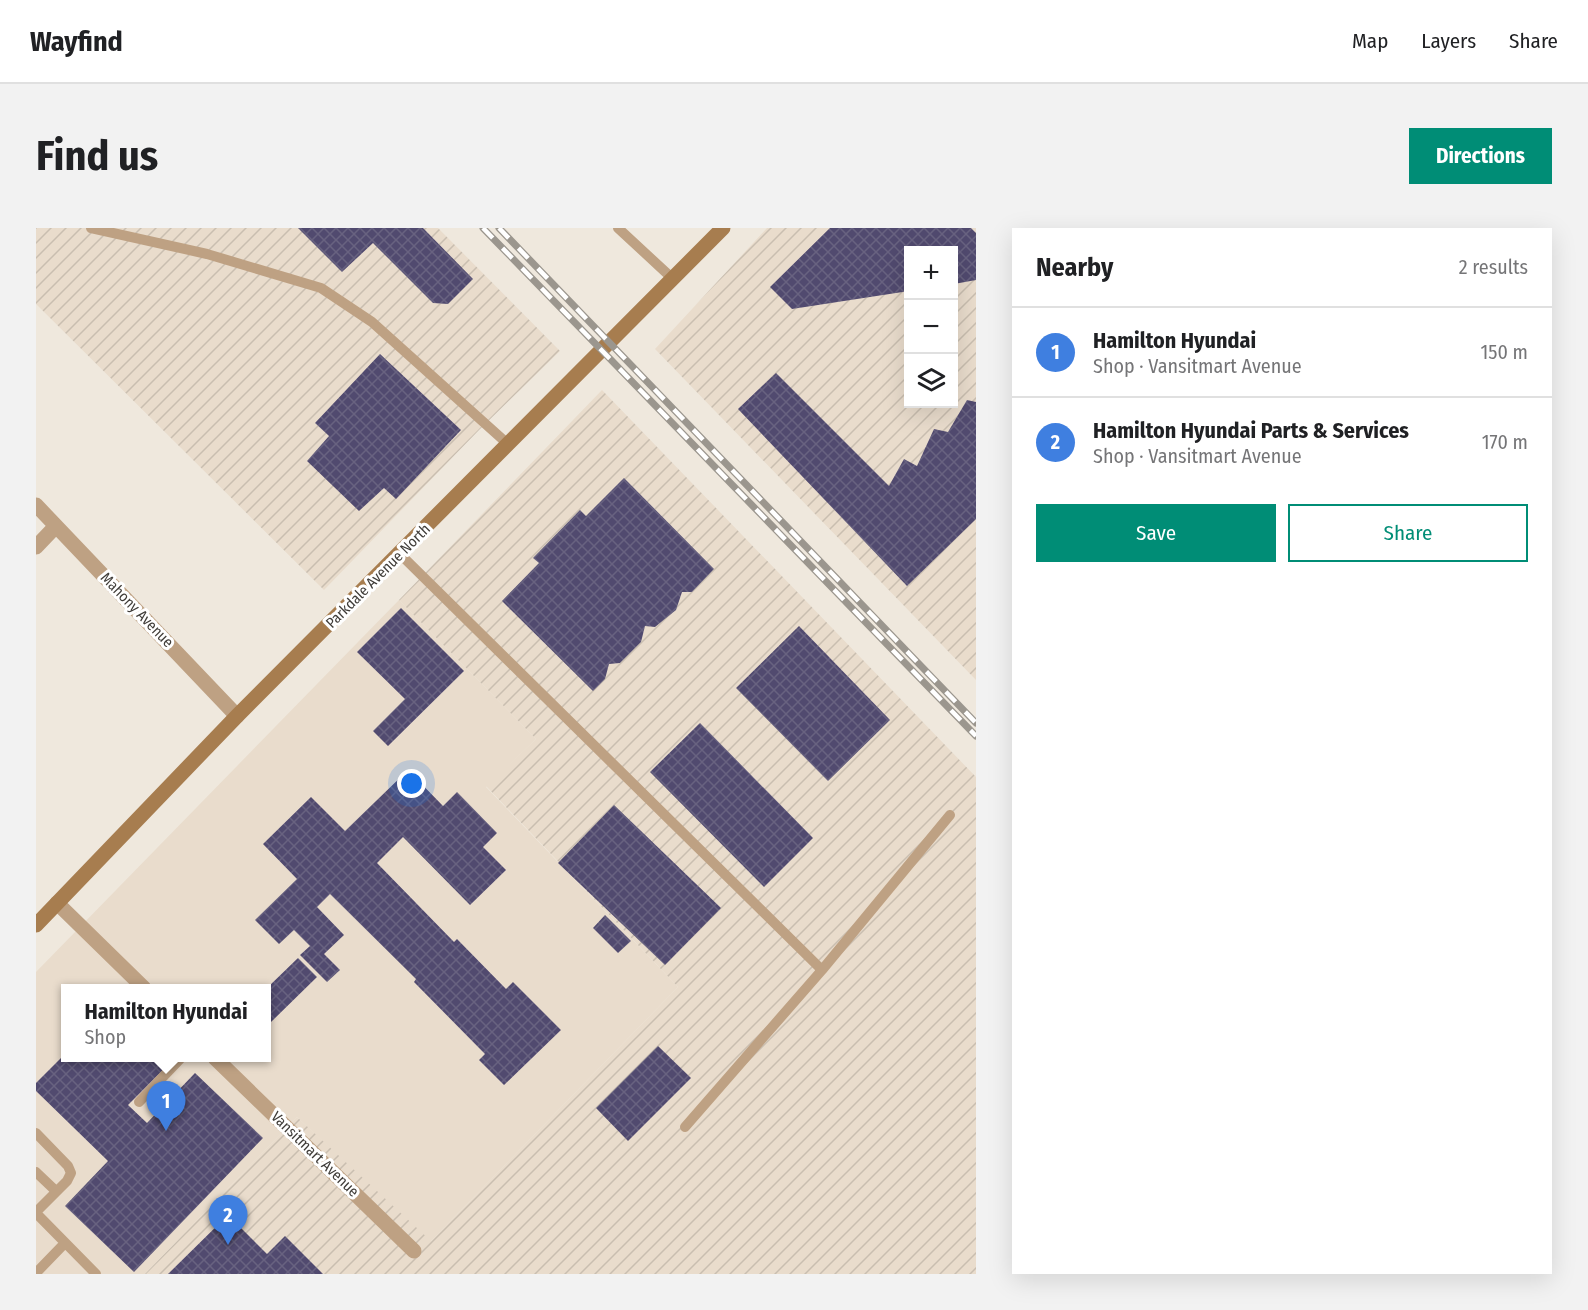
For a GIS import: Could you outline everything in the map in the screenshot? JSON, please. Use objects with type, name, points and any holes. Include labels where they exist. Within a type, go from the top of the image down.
[{"type":"main road","name":"Parkdale Avenue North","points":[[36,925],[237,716],[723,228]]},
{"type":"street","name":"Mahony Avenue","points":[[36,505],[237,716]]},
{"type":"street","points":[[36,547],[56,526]]},
{"type":"street","points":[[57,903],[140,984]]},
{"type":"street","name":"Vansitmart Avenue","points":[[219,1062],[414,1251]]},
{"type":"lane","points":[[91,228],[207,254],[321,288],[372,321],[509,445]]},
{"type":"lane","points":[[618,228],[673,279]]},
{"type":"lane","points":[[400,554],[822,970]]},
{"type":"lane","points":[[685,1127],[822,970],[950,815]]},
{"type":"lane","points":[[139,1102],[177,1062]]},
{"type":"lane","points":[[36,1133],[68,1166],[70,1173],[67,1181],[36,1212],[96,1274]]},
{"type":"lane","points":[[36,1172],[56,1191]]},
{"type":"lane","points":[[36,1273],[65,1243]]},
{"type":"shaded area","points":[[36,228],[438,228],[560,351],[480,429],[324,590],[36,304]]},
{"type":"shaded area","points":[[767,228],[976,228],[976,680],[655,349]]},
{"type":"shaded area","points":[[602,390],[976,777],[976,1274],[145,1274],[297,1117],[431,1241],[678,987],[486,786],[536,739],[399,600]]},
{"type":"shaded area","points":[[399,600],[536,739],[486,787],[678,987],[430,1242],[297,1117],[145,1274],[36,1274],[36,972]]},
{"type":"building","points":[[298,228],[423,228],[473,279],[448,304],[433,303],[373,243],[342,272]]},
{"type":"building","points":[[830,228],[971,228],[976,233],[976,280],[958,283],[958,246],[904,246],[904,292],[792,309],[770,287]]},
{"type":"building","points":[[380,354],[461,430],[396,499],[384,488],[359,511],[307,461],[329,436],[315,423]]},
{"type":"building","points":[[776,373],[889,486],[904,459],[917,466],[934,429],[948,432],[967,400],[976,402],[976,519],[907,586],[738,409]]},
{"type":"building","points":[[624,478],[714,569],[692,592],[682,592],[676,610],[655,627],[645,626],[641,642],[620,663],[609,664],[605,679],[593,691],[502,601],[539,563],[533,558],[580,510],[586,516]]},
{"type":"building","points":[[401,608],[464,671],[388,746],[373,731],[405,699],[357,652]]},
{"type":"building","points":[[799,626],[890,720],[828,781],[736,688]]},
{"type":"building","points":[[700,723],[813,838],[764,887],[650,772]]},
{"type":"building","points":[[408,770],[443,806],[457,792],[497,833],[483,847],[506,870],[470,905],[403,837],[377,863],[454,942],[457,939],[506,989],[513,982],[561,1030],[504,1085],[479,1060],[485,1054],[414,982],[416,979],[330,894],[317,907],[344,935],[324,954],[340,970],[327,982],[300,955],[310,946],[294,930],[279,944],[255,920],[297,879],[263,844],[311,797],[345,831]]},
{"type":"building","points":[[614,805],[721,908],[665,965],[558,863]]},
{"type":"building","points":[[605,915],[631,941],[618,953],[593,928]]},
{"type":"building","points":[[298,958],[317,977],[271,1022],[271,984]]},
{"type":"building","points":[[658,1046],[691,1078],[628,1141],[596,1108]]},
{"type":"building","points":[[61,1058],[61,1062],[171,1062],[128,1105],[147,1123],[195,1073],[263,1138],[134,1272],[65,1206],[108,1161],[36,1091],[36,1083]]},
{"type":"building","points":[[228,1215],[267,1254],[285,1236],[323,1274],[168,1274]]},
{"type":"railway","points":[[483,228],[976,736]]},
{"type":"railway","points":[[499,228],[976,723]]},
{"type":"place","name":"Hamilton Hyundai","points":[[166,1131]]},
{"type":"place","name":"Hamilton Hyundai Parts & Services","points":[[228,1245]]}]
